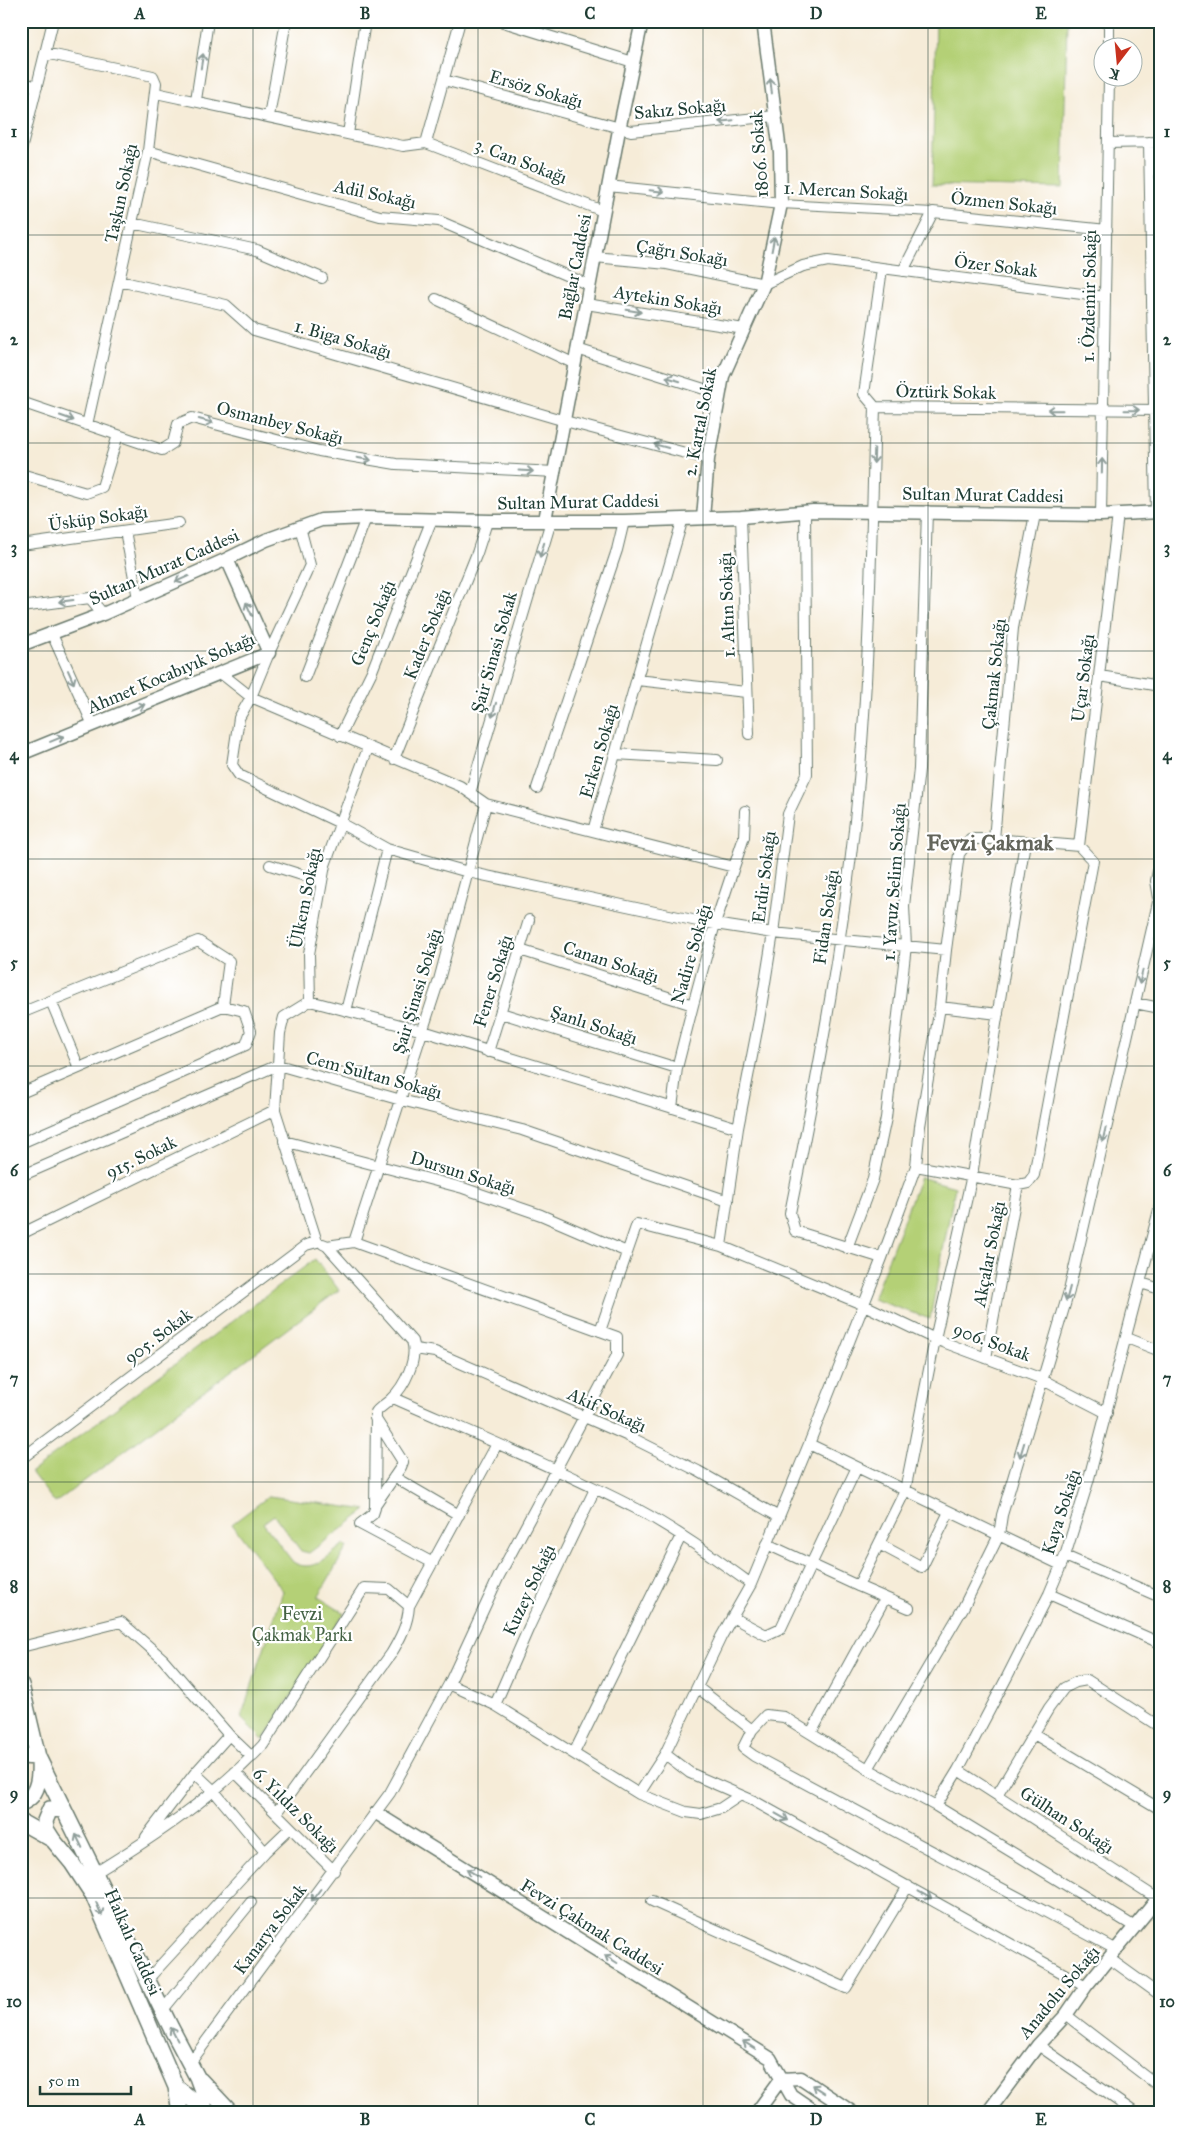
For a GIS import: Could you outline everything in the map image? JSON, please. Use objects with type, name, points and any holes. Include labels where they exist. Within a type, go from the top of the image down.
[{"type":"main road","name":"Halkalı Caddesi","points":[[21,1685],[38,1757],[162,2011],[198,2077],[204,2096],[205,2110]]},
{"type":"main road","points":[[21,1756],[38,1757],[40,1777],[37,1786],[27,1801],[21,1803]]},
{"type":"main road","name":"Halkalı Caddesi","points":[[64,1810],[50,1809],[46,1815],[46,1829],[93,1895],[176,2087],[180,2112]]},
{"type":"main road","points":[[21,1822],[52,1840]]},
{"type":"main road","points":[[198,2077],[230,2112]]},
{"type":"main road","points":[[176,2087],[205,2110]]},
{"type":"street","points":[[21,150],[53,21]]},
{"type":"street","points":[[196,100],[208,21]]},
{"type":"street","points":[[269,116],[286,21]]},
{"type":"street","points":[[348,134],[365,21]]},
{"type":"street","points":[[45,53],[153,76],[156,83],[156,93],[196,100],[403,146],[426,142],[460,21]]},
{"type":"street","points":[[500,21],[633,62]]},
{"type":"street","name":"Bağlar Caddesi","points":[[548,521],[589,285],[642,21]]},
{"type":"street","name":"1806. Sokak","points":[[763,21],[780,152],[781,204],[764,284]]},
{"type":"street","points":[[1109,21],[1109,38]]},
{"type":"street","name":"Ersöz Sokağı","points":[[444,80],[619,130]]},
{"type":"street","points":[[21,82],[37,87]]},
{"type":"street","name":"1. Özdemir Sokağı","points":[[1101,515],[1109,88]]},
{"type":"street","name":"Taşkın Sokağı","points":[[87,425],[148,151],[156,93]]},
{"type":"street","name":"Sakız Sokağı","points":[[619,130],[631,131],[775,116]]},
{"type":"street","name":"3. Can Sokağı","points":[[426,142],[603,211]]},
{"type":"street","points":[[1108,143],[1154,142],[1158,512]]},
{"type":"street","name":"Adil Sokağı","points":[[148,151],[380,216],[440,221],[589,285]]},
{"type":"street","name":"1. Mercan Sokağı","points":[[608,186],[781,204],[933,212]]},
{"type":"street","name":"Özmen Sokağı","points":[[903,271],[933,212],[1107,230]]},
{"type":"street","points":[[132,223],[257,250],[322,278]]},
{"type":"street","name":"Çağrı Sokağı","points":[[595,257],[667,264],[764,284]]},
{"type":"street","points":[[764,284],[803,266],[828,261],[882,269]]},
{"type":"street","name":"Öztürk Sokak","points":[[882,269],[864,394],[875,408],[1157,410]]},
{"type":"street","name":"Özer Sokak","points":[[882,269],[1105,296]]},
{"type":"street","name":"1. Biga Sokağı","points":[[119,281],[226,305],[254,330],[565,421],[708,459]]},
{"type":"street","name":"2. Kartal Sokak","points":[[703,518],[708,459],[724,376],[764,284]]},
{"type":"street","points":[[436,299],[575,364]]},
{"type":"street","name":"Aytekin Sokağı","points":[[586,304],[744,329]]},
{"type":"street","points":[[578,349],[720,394]]},
{"type":"street","name":"Osmanbey Sokağı","points":[[21,402],[162,450],[172,443],[178,424],[192,418],[319,451],[396,464],[555,472]]},
{"type":"street","name":"Fidan Sokağı","points":[[875,408],[865,710],[856,810],[840,940],[790,1213],[795,1231],[882,1258]]},
{"type":"street","points":[[21,474],[86,493],[102,487],[118,435]]},
{"type":"street","name":"Sultan Murat Caddesi","points":[[21,645],[51,632],[103,614],[266,540],[321,520],[366,518],[490,521],[624,521],[741,517],[805,511],[927,511],[1101,515],[1158,512]]},
{"type":"street","name":"Erdir Sokağı","points":[[721,1246],[738,1128],[759,1020],[773,933],[788,814],[807,774],[805,511]]},
{"type":"street","name":"1. Yavuz Selim Sokağı","points":[[848,1248],[872,1179],[886,1118],[906,946],[904,906],[919,769],[927,511]]},
{"type":"street","name":"Çakmak Sokağı","points":[[994,839],[1014,628],[1034,514]]},
{"type":"street","name":"Uçar Sokağı","points":[[1079,846],[1118,514]]},
{"type":"street","name":"1. Altın Sokağı","points":[[741,517],[749,734]]},
{"type":"street","points":[[305,677],[366,518]]},
{"type":"street","name":"Erken Sokağı","points":[[593,831],[683,518]]},
{"type":"street","name":"Genç Sokağı","points":[[340,736],[372,671],[432,519]]},
{"type":"street","name":"Kader Sokağı","points":[[394,759],[477,552],[487,522],[490,521]]},
{"type":"street","name":"Şair Sinasi Sokak","points":[[470,793],[548,521]]},
{"type":"street","points":[[537,788],[596,614],[624,521]]},
{"type":"street","name":"Üsküp Sokağı","points":[[21,545],[179,523]]},
{"type":"street","points":[[300,528],[310,564],[251,697],[239,718],[232,765],[237,773],[388,849],[468,872],[715,924],[773,933],[946,950]]},
{"type":"street","points":[[125,531],[138,598]]},
{"type":"street","name":"Ahmet Kocabıyık Sokağı","points":[[21,754],[222,674],[269,653],[227,559]]},
{"type":"street","points":[[21,607],[90,598],[103,614]]},
{"type":"street","points":[[51,632],[93,725]]},
{"type":"street","points":[[222,674],[251,697],[460,786],[486,804],[734,867]]},
{"type":"street","points":[[1100,676],[1160,686]]},
{"type":"street","points":[[636,680],[746,692]]},
{"type":"street","name":"Ülkem Sokağı","points":[[310,1001],[309,954],[321,881],[325,865],[368,748]]},
{"type":"street","points":[[615,754],[717,760]]},
{"type":"street","name":"Şair Şinasi Sokağı","points":[[354,1242],[439,980],[486,804]]},
{"type":"street","name":"Nadire Sokağı","points":[[672,1108],[677,1068],[693,1005],[715,924],[744,837],[745,811]]},
{"type":"street","points":[[640,1794],[665,1754],[732,1616],[751,1584],[864,1305],[916,1166],[920,1126],[940,1007],[959,854],[970,839],[994,839],[1079,846],[1094,860],[1034,1175],[1028,1183],[1018,1185],[916,1166]]},
{"type":"street","points":[[858,1586],[906,1491],[935,1339],[972,1175],[1025,842]]},
{"type":"street","points":[[346,1011],[388,849]]},
{"type":"street","points":[[868,1769],[963,1608],[999,1535],[1002,1514],[1044,1380],[1069,1291],[1159,898],[1156,880],[1160,861]]},
{"type":"street","points":[[270,865],[321,881]]},
{"type":"street","name":"Fener Sokağı","points":[[488,1052],[529,920]]},
{"type":"street","points":[[21,1013],[198,941],[229,961],[222,1006]]},
{"type":"street","name":"Canan Sokağı","points":[[520,950],[693,1005]]},
{"type":"street","points":[[51,1001],[79,1068]]},
{"type":"street","points":[[376,1505],[375,1418],[378,1410],[393,1398],[407,1374],[414,1358],[415,1349],[412,1341],[327,1246],[317,1242],[275,1110],[280,1033],[284,1017],[310,1001],[423,1031],[738,1128]]},
{"type":"street","points":[[1135,1003],[1160,1008]]},
{"type":"street","points":[[21,1093],[222,1006],[244,1010],[251,1032],[246,1045],[21,1143]]},
{"type":"street","points":[[940,1007],[998,1014]]},
{"type":"street","name":"Şanlı Sokağı","points":[[501,1013],[677,1068]]},
{"type":"street","name":"Cem Sultan Sokağı","points":[[21,1176],[278,1065],[401,1100],[522,1130],[728,1200]]},
{"type":"street","name":"915. Sokak","points":[[21,1234],[275,1110]]},
{"type":"street","name":"Dursun Sokağı","points":[[284,1141],[480,1194],[541,1215],[627,1252]]},
{"type":"street","name":"Akçalar Sokağı","points":[[986,1358],[1018,1185]]},
{"type":"street","name":"Kaya Sokağı","points":[[936,1806],[958,1770],[1048,1594],[1063,1560],[1088,1482],[1141,1283],[1155,1244],[1160,1206]]},
{"type":"street","name":"906. Sokak","points":[[627,1252],[637,1224],[721,1246],[864,1305],[935,1339],[1044,1380],[1107,1413]]},
{"type":"street","name":"905. Sokak","points":[[21,1459],[306,1245],[317,1242]]},
{"type":"street","points":[[327,1246],[354,1242],[600,1331],[627,1252]]},
{"type":"street","points":[[1141,1283],[1160,1288]]},
{"type":"street","name":"Kanarya Sokak","points":[[190,2063],[390,1793],[449,1684],[499,1576],[617,1354],[617,1338],[600,1331]]},
{"type":"street","points":[[1127,1338],[1160,1351]]},
{"type":"street","name":"Akif Sokağı","points":[[415,1349],[435,1352],[628,1436],[698,1471],[779,1517]]},
{"type":"street","points":[[393,1398],[555,1470],[640,1511],[699,1546],[751,1584]]},
{"type":"street","points":[[375,1418],[402,1460],[401,1468],[372,1514],[360,1524],[433,1563]]},
{"type":"street","points":[[276,1813],[391,1654],[407,1622],[409,1606],[497,1444]]},
{"type":"street","points":[[809,1444],[999,1535],[1160,1597]]},
{"type":"street","points":[[732,1616],[766,1635],[781,1628],[857,1467]]},
{"type":"street","points":[[394,1477],[459,1515]]},
{"type":"street","name":"Kuzey Sokağı","points":[[495,1705],[529,1627],[595,1489]]},
{"type":"street","points":[[879,1544],[922,1567],[949,1512]]},
{"type":"street","points":[[574,1753],[681,1536]]},
{"type":"street","points":[[767,1544],[909,1608]]},
{"type":"street","points":[[95,1873],[193,1809],[263,1746],[364,1588],[389,1589],[409,1606]]},
{"type":"street","points":[[1048,1594],[1160,1643]]},
{"type":"street","points":[[811,1733],[885,1598]]},
{"type":"street","points":[[21,1647],[120,1622],[163,1659],[229,1735],[252,1757]]},
{"type":"street","points":[[997,1794],[1064,1688],[1076,1682],[1087,1680],[1160,1727]]},
{"type":"street","points":[[449,1684],[495,1705],[640,1794],[686,1812],[701,1814],[721,1808],[738,1796]]},
{"type":"street","points":[[697,1686],[752,1730]]},
{"type":"street","points":[[1135,1927],[936,1806],[868,1769],[784,1717],[766,1716],[752,1730],[743,1748],[754,1756],[1113,1955],[1160,1994]]},
{"type":"street","points":[[1034,1734],[1160,1809]]},
{"type":"street","points":[[139,1846],[195,1773],[229,1735]]},
{"type":"street","points":[[665,1754],[690,1773],[738,1796],[754,1801],[1086,1986]]},
{"type":"street","name":"Gülhan Sokağı","points":[[958,1770],[1159,1897]]},
{"type":"street","name":"6. Yıldız Sokağı","points":[[235,1772],[334,1871]]},
{"type":"street","points":[[195,1773],[214,1791],[264,1852]]},
{"type":"street","name":"Fevzi Çakmak Caddesi","points":[[376,1813],[770,2058],[781,2079]]},
{"type":"street","points":[[147,1980],[264,1852],[290,1828]]},
{"type":"street","points":[[652,1901],[846,1988],[908,1886]]},
{"type":"street","name":"Anadolu Sokağı","points":[[994,2110],[1038,2045],[1066,2015],[1086,1986],[1159,1897]]},
{"type":"street","points":[[162,2011],[251,1902]]},
{"type":"street","points":[[1066,2015],[1160,2087]]},
{"type":"street","points":[[1038,2045],[1134,2112]]},
{"type":"street","points":[[756,2112],[781,2079],[801,2078],[852,2112]]},
{"type":"street","points":[[781,2079],[791,2095],[816,2112]]},
{"type":"green space","points":[[936,21],[1067,21],[1063,188],[932,185]]},
{"type":"green space","points":[[920,1177],[955,1187],[930,1319],[873,1299]]},
{"type":"green space","points":[[315,1259],[339,1290],[55,1503],[31,1472]]},
{"type":"green space","name":"Fevzi Çakmak Parkı","points":[[269,1496],[367,1510],[309,1553],[301,1551],[274,1515],[263,1523],[293,1562],[300,1565],[314,1565],[344,1544],[347,1547],[318,1597],[344,1613],[263,1740],[241,1718],[283,1591],[232,1524]]},
{"type":"district","name":"Fevzi Çakmak","points":[[990,842]]}]
